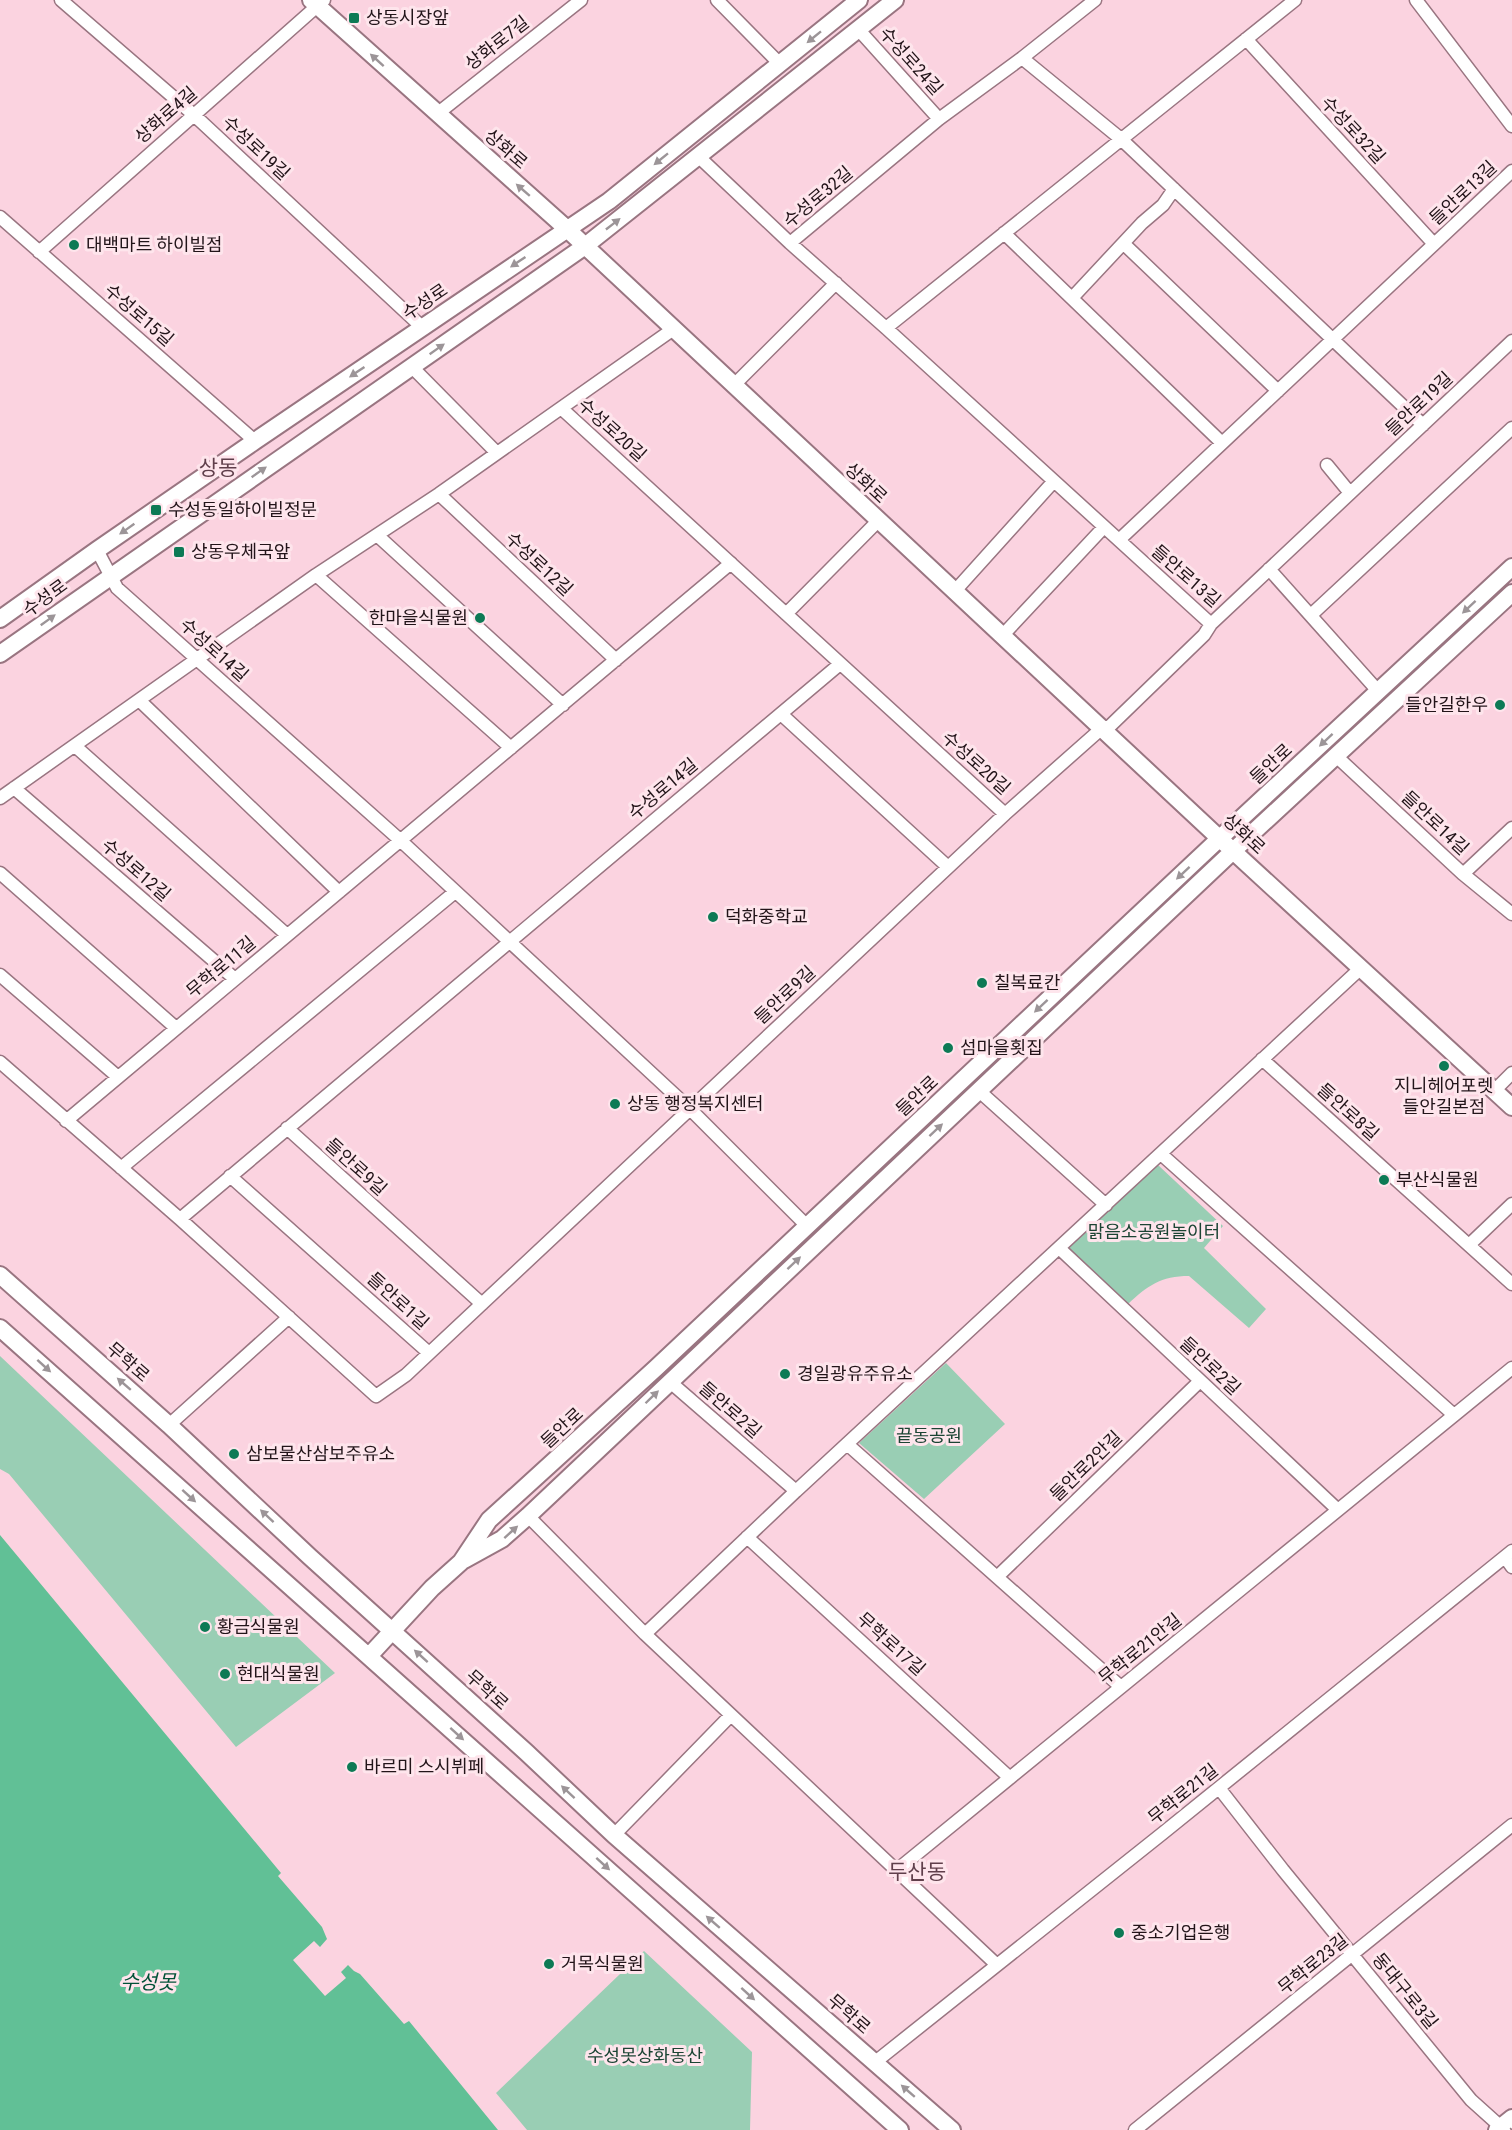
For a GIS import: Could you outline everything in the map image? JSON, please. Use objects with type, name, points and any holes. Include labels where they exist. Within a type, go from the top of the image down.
[{"type":"main road","name":"수성로","points":[[0,619],[255,441],[609,201],[859,0]]},
{"type":"main road","name":"수성로","points":[[0,654],[110,575],[585,246],[895,0]]},
{"type":"main road","name":"상화로","points":[[318,2],[437,114],[567,229],[672,330],[1101,729],[1512,1107]]},
{"type":"main road","name":"들안로","points":[[461,1562],[489,1520],[1512,567]]},
{"type":"main road","name":"들안로","points":[[369,1656],[432,1588],[461,1562],[502,1539],[528,1516],[978,1090],[1512,593]]},
{"type":"main road","name":"무학로","points":[[0,1275],[170,1425],[310,1557],[614,1835],[952,2130]]},
{"type":"main road","points":[[0,1328],[900,2130]]},
{"type":"street","name":"수성로19길","points":[[61,0],[194,115],[423,328]]},
{"type":"street","name":"상화로7길","points":[[437,114],[581,0]]},
{"type":"street","points":[[717,0],[780,64]]},
{"type":"street","name":"수성로24길","points":[[858,29],[939,119],[1022,58],[1095,0]]},
{"type":"street","points":[[886,328],[1295,0]]},
{"type":"street","points":[[1416,0],[1512,126]]},
{"type":"street","name":"상화로4길","points":[[39,252],[318,2]]},
{"type":"street","name":"수성로32길","points":[[1246,39],[1434,244]]},
{"type":"street","points":[[1022,58],[1121,139],[1423,425]]},
{"type":"street","name":"수성로32길","points":[[939,119],[790,243],[1119,540]]},
{"type":"street","points":[[699,157],[790,243]]},
{"type":"street","name":"들안로13길","points":[[1269,569],[1210,624],[1119,540],[1512,171]]},
{"type":"street","points":[[1072,298],[1142,223],[1162,205],[1174,189]]},
{"type":"street","name":"수성로15길","points":[[0,217],[255,441]]},
{"type":"street","points":[[1004,233],[1222,443]]},
{"type":"street","points":[[1124,244],[1278,391]]},
{"type":"street","points":[[733,386],[836,283]]},
{"type":"street","points":[[561,408],[672,330]]},
{"type":"street","name":"들안로19길","points":[[1269,569],[1512,342]]},
{"type":"street","points":[[0,798],[316,575],[378,536],[497,453],[412,367]]},
{"type":"street","name":"수성로20길","points":[[497,453],[561,408],[1005,814],[948,867]]},
{"type":"street","points":[[1311,615],[1512,428]]},
{"type":"street","points":[[1327,465],[1350,493]]},
{"type":"street","points":[[954,592],[1054,481]]},
{"type":"street","name":"수성로12길","points":[[439,494],[616,660]]},
{"type":"street","points":[[786,614],[878,520]]},
{"type":"street","points":[[1002,636],[1104,527]]},
{"type":"street","points":[[378,536],[562,705]]},
{"type":"street","name":"수성로14길","points":[[97,550],[117,588],[400,840],[690,1109],[807,1226]]},
{"type":"street","points":[[400,840],[731,563]]},
{"type":"street","points":[[1269,569],[1378,691]]},
{"type":"street","points":[[316,575],[511,748]]},
{"type":"street","points":[[1005,814],[1101,729],[1110,726],[1204,635],[1210,624]]},
{"type":"street","name":"수성로14길","points":[[509,942],[840,664]]},
{"type":"street","points":[[139,700],[339,892]]},
{"type":"street","points":[[781,714],[948,867]]},
{"type":"street","points":[[75,746],[287,935]]},
{"type":"street","name":"들안로14길","points":[[1336,756],[1463,874],[1512,914]]},
{"type":"street","name":"수성로12길","points":[[14,788],[235,979]]},
{"type":"street","points":[[1463,874],[1512,828]]},
{"type":"street","name":"무학로11길","points":[[66,1121],[400,840]]},
{"type":"street","name":"들안로9길","points":[[429,1353],[948,867]]},
{"type":"street","points":[[0,873],[177,1028]]},
{"type":"street","points":[[121,1168],[455,892]]},
{"type":"street","points":[[180,1219],[509,942]]},
{"type":"street","points":[[645,1634],[796,1491],[1361,968]]},
{"type":"street","points":[[0,975],[118,1077]]},
{"type":"street","name":"들안로8길","points":[[1263,1059],[1512,1284]]},
{"type":"street","points":[[0,1062],[289,1317],[170,1425]]},
{"type":"street","points":[[1494,1090],[1512,1073]]},
{"type":"street","points":[[978,1090],[1106,1205]]},
{"type":"street","name":"들안로9길","points":[[287,1128],[482,1304]]},
{"type":"street","points":[[1161,1154],[1454,1415]]},
{"type":"street","name":"들안로1길","points":[[230,1176],[429,1353],[406,1375],[376,1396],[289,1317]]},
{"type":"street","points":[[1469,1245],[1512,1203]]},
{"type":"street","name":"들안로2길","points":[[1059,1248],[1338,1510]]},
{"type":"street","name":"무학로21안길","points":[[897,1870],[1512,1368]]},
{"type":"street","name":"들안로2길","points":[[669,1381],[796,1491]]},
{"type":"street","name":"들안로2안길","points":[[997,1576],[1200,1381]]},
{"type":"street","points":[[848,1444],[1121,1688]]},
{"type":"street","points":[[528,1516],[645,1634],[997,1965]]},
{"type":"street","name":"무학로17길","points":[[747,1537],[1010,1778]]},
{"type":"street","name":"무학로21길","points":[[874,2063],[1510,1558]]},
{"type":"street","points":[[614,1835],[731,1715]]},
{"type":"street","name":"동대구로3길","points":[[1219,1788],[1471,2100],[1503,2125]]},
{"type":"street","name":"무학로23길","points":[[1135,2130],[1512,1825]]},
{"type":"green space","name":"맑음소공원놀이터","points":[[1158,1165],[1223,1226],[1204,1248],[1266,1309],[1249,1328],[1189,1276],[1179,1276],[1155,1283],[1128,1304],[1065,1249]]},
{"type":"green space","points":[[0,1356],[335,1673],[236,1747],[9,1474],[0,1469]]},
{"type":"green space","name":"끝동공원","points":[[946,1363],[1005,1424],[924,1499],[859,1443]]},
{"type":"green space","name":"수성못상화동산","points":[[644,1951],[752,2052],[750,2130],[527,2130],[496,2093]]},
{"type":"water","name":"수성못","points":[[0,1535],[281,1873],[278,1876],[322,1927],[327,1939],[320,1947],[314,1941],[293,1960],[325,1996],[346,1978],[341,1972],[348,1965],[360,1974],[404,2024],[409,2021],[498,2130],[0,2130]]},
{"type":"place","name":"상동시장앞","points":[[354,18]]},
{"type":"place","name":"대백마트 하이빌점","points":[[74,245]]},
{"type":"place","name":"수성동일하이빌정문","points":[[156,510]]},
{"type":"place","name":"상동우체국앞","points":[[179,552]]},
{"type":"place","name":"한마을식물원","points":[[480,618]]},
{"type":"place","name":"들안길한우","points":[[1500,705]]},
{"type":"place","name":"덕화중학교","points":[[713,917]]},
{"type":"place","name":"칠복료칸","points":[[982,983]]},
{"type":"place","name":"섬마을횟집","points":[[948,1048]]},
{"type":"place","name":"지니헤어포렛 들안길본점","points":[[1444,1066]]},
{"type":"place","name":"상동 행정복지센터","points":[[615,1104]]},
{"type":"place","name":"부산식물원","points":[[1384,1180]]},
{"type":"place","name":"경일광유주유소","points":[[785,1374]]},
{"type":"place","name":"삼보물산삼보주유소","points":[[234,1454]]},
{"type":"place","name":"황금식물원","points":[[205,1627]]},
{"type":"place","name":"현대식물원","points":[[225,1674]]},
{"type":"place","name":"바르미 스시뷔페","points":[[352,1767]]},
{"type":"place","name":"중소기업은행","points":[[1119,1933]]},
{"type":"place","name":"거목식물원","points":[[549,1964]]},
{"type":"district","name":"상동","points":[[218,468]]},
{"type":"district","name":"두산동","points":[[917,1872]]}]
